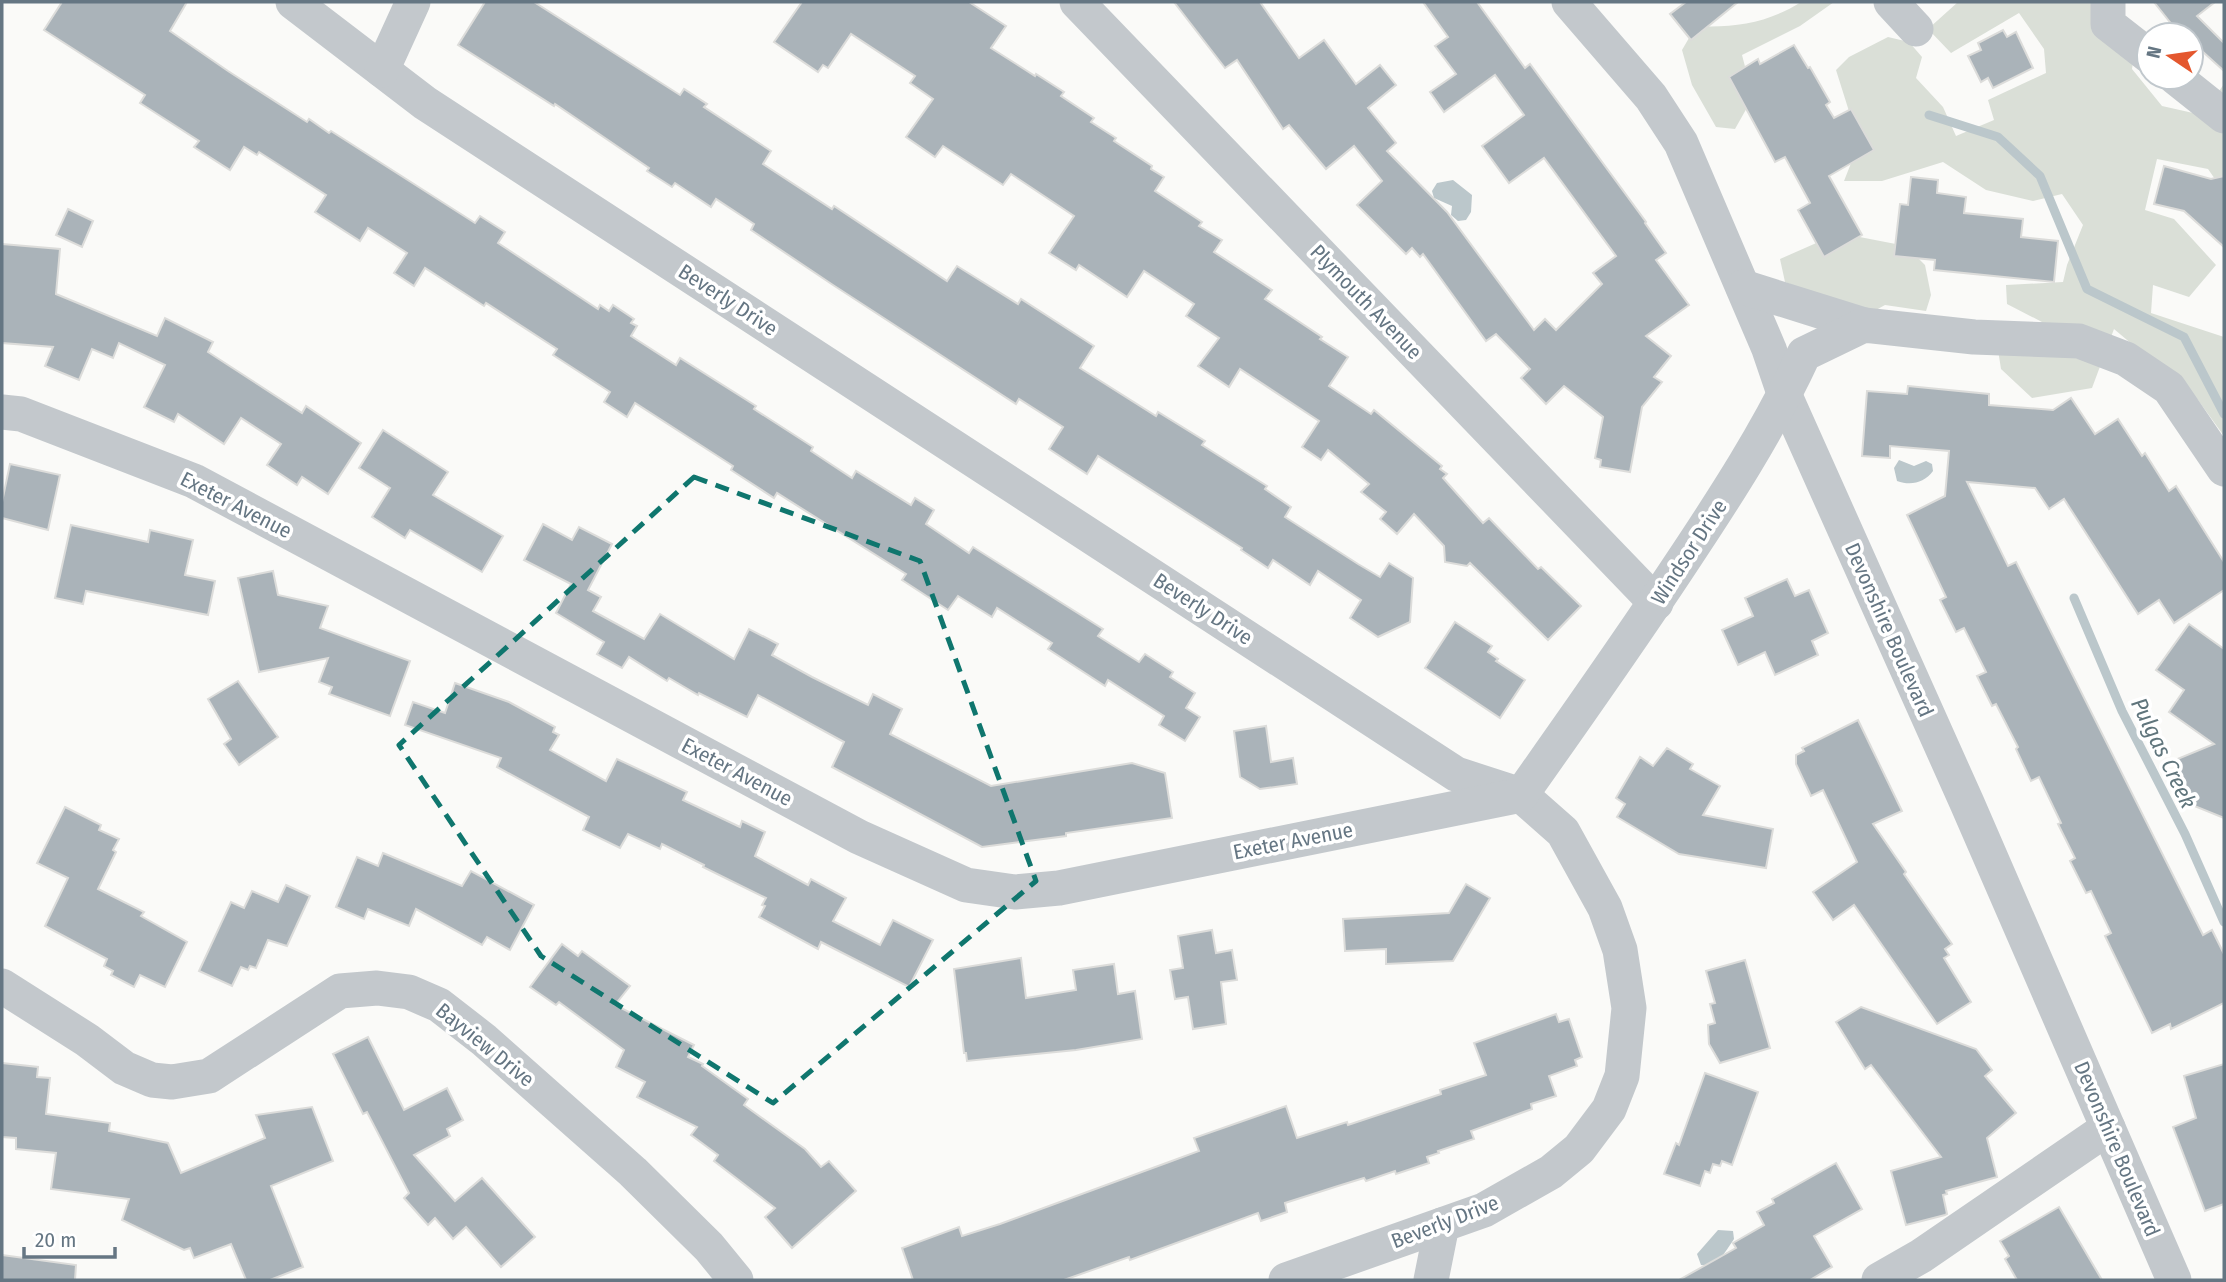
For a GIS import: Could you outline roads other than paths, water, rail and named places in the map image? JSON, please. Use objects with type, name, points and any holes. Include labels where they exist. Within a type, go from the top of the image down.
[{"type":"street","name":"Beverly Drive","points":[[293,2],[437,110],[1456,774],[1521,795],[1563,832],[1605,908],[1620,950],[1629,1009],[1622,1076],[1609,1109],[1579,1149],[1551,1172],[1484,1210],[1286,1280]]},
{"type":"street","points":[[382,70],[413,2]]},
{"type":"street","name":"Plymouth Avenue","points":[[1077,2],[1656,603]]},
{"type":"street","name":"Devonshire Boulevard","points":[[1569,2],[1651,97],[1681,143],[1769,349],[1785,396],[1967,803],[2174,1280]]},
{"type":"street","points":[[1891,2],[1916,29]]},
{"type":"street","points":[[2108,2],[2108,24],[2135,45]]},
{"type":"street","points":[[2193,91],[2224,116]]},
{"type":"street","points":[[1743,287],[1864,326],[1974,337],[2079,341],[2126,359],[2169,388],[2224,469]]},
{"type":"street","name":"Windsor Drive","points":[[1521,795],[1656,603],[1728,492],[1785,396],[1804,354],[1864,326]]},
{"type":"street","name":"Exeter Avenue","points":[[2,412],[21,414],[194,481],[859,837],[966,885],[1015,892],[1059,888],[1521,795]]},
{"type":"street","name":"Bayview Drive","points":[[2,985],[87,1040],[124,1068],[152,1080],[172,1082],[209,1076],[341,991],[377,988],[409,992],[439,1004],[504,1057],[633,1172],[709,1247],[736,1280]]},
{"type":"street","points":[[1879,1280],[1921,1256],[2108,1128]]},
{"type":"street","points":[[1431,1280],[1442,1225]]},
{"type":"waterway","name":"Pulgas Creek","points":[[1929,115],[1998,137],[2040,176],[2087,289],[2184,337],[2224,414]]},
{"type":"waterway","name":"Pulgas Creek","points":[[2074,598],[2122,711],[2185,834],[2224,922]]}]
